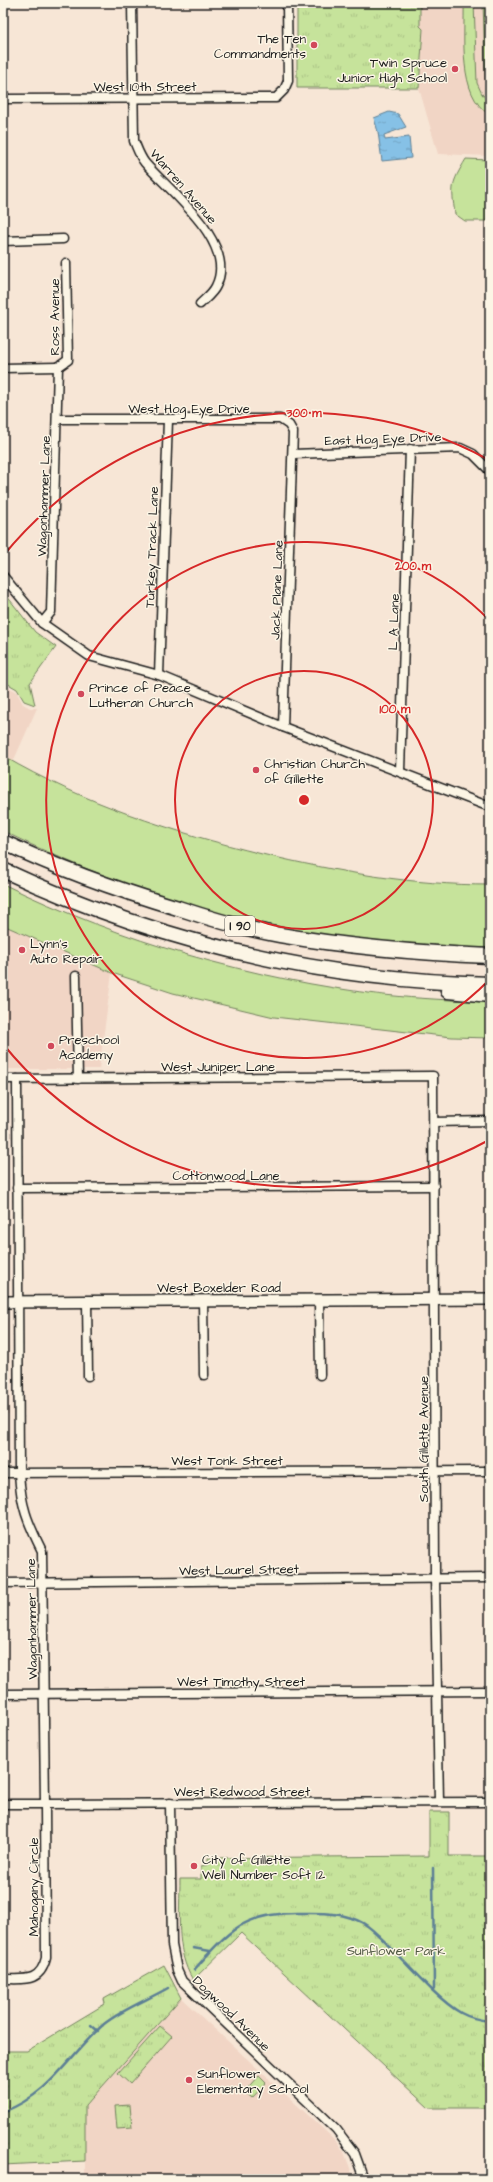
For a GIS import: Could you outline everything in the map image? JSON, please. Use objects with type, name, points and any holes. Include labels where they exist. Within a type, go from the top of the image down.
[{"type":"highway","name":"I 90","points":[[3,842],[67,870],[136,896],[219,921],[280,935],[431,954],[490,956]]},
{"type":"highway","name":"I 90","points":[[3,870],[103,912],[301,973],[490,995]]},
{"type":"highway","name":"I 90","points":[[200,943],[248,956],[387,978],[490,984]]},
{"type":"highway","name":"I 90","points":[[389,949],[490,950]]},
{"type":"main road","name":"West Boxelder Road","points":[[3,1302],[490,1299]]},
{"type":"street","name":"Warren Avenue","points":[[132,3],[134,140],[143,161],[200,222],[210,235],[218,254],[219,277],[216,287],[200,304]]},
{"type":"street","name":"West 10th Street","points":[[3,99],[276,98],[284,90],[288,81],[286,3]]},
{"type":"street","points":[[3,241],[63,239]]},
{"type":"street","name":"Ross Avenue","points":[[58,367],[68,360],[66,262]]},
{"type":"street","points":[[3,368],[58,367]]},
{"type":"street","name":"Wagonhammer Lane","points":[[42,623],[51,612],[58,419],[58,367]]},
{"type":"street","name":"West Hog Eye Drive","points":[[58,419],[280,419],[289,425],[293,432],[293,454]]},
{"type":"street","name":"Turkey Track Lane","points":[[159,674],[168,420]]},
{"type":"street","name":"East Hog Eye Drive","points":[[293,454],[460,448],[473,454],[490,471]]},
{"type":"street","name":"L A Lane","points":[[400,771],[410,449]]},
{"type":"street","name":"Jack Plane Lane","points":[[283,727],[293,454]]},
{"type":"street","points":[[3,576],[42,623],[89,656],[159,674],[283,727],[490,807]]},
{"type":"street","points":[[76,976],[78,1079]]},
{"type":"street","name":"West Juniper Lane","points":[[3,1079],[433,1076]]},
{"type":"street","name":"South Gillette Avenue","points":[[433,1076],[436,1471],[435,1578],[439,1802]]},
{"type":"street","name":"Wagonhammer Lane","points":[[17,1079],[19,1473],[21,1499],[24,1512],[42,1551],[45,1804]]},
{"type":"street","points":[[434,1122],[490,1121]]},
{"type":"street","name":"Cottonwood Lane","points":[[17,1188],[434,1186]]},
{"type":"street","points":[[318,1300],[320,1375]]},
{"type":"street","points":[[203,1301],[204,1375]]},
{"type":"street","points":[[87,1302],[88,1376]]},
{"type":"street","name":"West Tonk Street","points":[[3,1473],[490,1471]]},
{"type":"street","name":"West Laurel Street","points":[[3,1583],[490,1578]]},
{"type":"street","name":"West Timothy Street","points":[[3,1694],[490,1691]]},
{"type":"street","name":"West Redwood Street","points":[[45,1804],[490,1802]]},
{"type":"street","name":"Dogwood Avenue","points":[[170,1803],[172,1945],[177,1970],[182,1981],[336,2129],[355,2154],[364,2179]]},
{"type":"street","points":[[3,1804],[45,1804]]},
{"type":"street","name":"Mahogany Circle","points":[[3,1979],[30,1979],[38,1975],[44,1967],[46,1958],[45,1804]]},
{"type":"shaded area","name":"Twin Spruce Junior High School","points":[[420,3],[490,3],[490,156],[438,154],[419,88],[423,29],[420,26]]},
{"type":"shaded area","points":[[3,685],[16,691],[23,704],[30,708],[37,708],[13,762],[3,756]]},
{"type":"shaded area","points":[[3,925],[112,973],[99,1069],[3,1069]]},
{"type":"shaded area","points":[[3,1092],[6,1289],[3,1289]]},
{"type":"shaded area","points":[[3,1317],[8,1318],[9,1414],[3,1414]]},
{"type":"shaded area","name":"Sunflower Elementary School","points":[[181,1998],[335,2140],[344,2152],[354,2179],[85,2179],[85,2106]]},
{"type":"green space","points":[[297,3],[420,3],[420,26],[423,29],[419,88],[297,88]]},
{"type":"green space","points":[[464,3],[474,3],[477,83],[482,94],[490,103],[490,115],[479,106],[472,94],[468,80],[464,48]]},
{"type":"green space","points":[[483,3],[490,3],[490,94],[486,94]]},
{"type":"green space","points":[[466,159],[490,160],[490,221],[465,221],[455,214],[453,185],[457,174]]},
{"type":"green space","points":[[3,591],[35,632],[56,647],[30,683],[35,705],[24,701],[17,689],[3,681]]},
{"type":"green space","points":[[3,756],[33,773],[97,802],[162,826],[262,854],[347,872],[404,880],[432,883],[490,885],[490,948],[427,947],[364,941],[301,932],[179,902],[60,858],[3,831]]},
{"type":"green space","points":[[3,884],[48,905],[95,924],[189,955],[237,968],[335,988],[384,995],[490,1002],[490,1038],[452,1037],[274,1017],[173,993],[112,973],[3,925]]},
{"type":"green space","name":"Sunflower Park","points":[[429,1812],[449,1812],[449,1856],[490,1856],[490,2108],[429,2108],[241,1933],[193,1980],[183,1957],[179,1918],[180,1879],[201,1879],[201,1866],[208,1865],[208,1858],[429,1856]]},
{"type":"green space","points":[[164,1965],[181,1998],[85,2106],[85,2161],[3,2165],[3,2051],[27,2051],[105,2004],[104,1999]]},
{"type":"green space","points":[[160,2026],[172,2036],[130,2084],[118,2073]]},
{"type":"green space","points":[[259,2076],[266,2083],[252,2098],[245,2092]]},
{"type":"green space","points":[[130,2105],[132,2128],[117,2129],[115,2106]]},
{"type":"water","points":[[389,112],[398,114],[406,127],[384,135],[385,140],[409,137],[411,158],[382,161],[378,132],[374,118]]},
{"type":"waterway","points":[[433,1868],[434,1989]]},
{"type":"waterway","points":[[194,1970],[228,1934],[252,1920],[282,1914],[317,1913],[340,1915],[355,1919],[370,1928],[423,1982],[452,2007],[468,2016],[490,2021]]},
{"type":"waterway","points":[[193,1948],[210,1951]]},
{"type":"waterway","points":[[3,2112],[20,2104],[47,2084],[104,2024],[127,2009],[168,1988]]},
{"type":"waterway","points":[[91,2025],[98,2031]]},
{"type":"place","name":"The Ten Commandments","points":[[314,45]]},
{"type":"place","name":"Twin Spruce Junior High School","points":[[455,69]]},
{"type":"place","name":"Prince of Peace Lutheran Church","points":[[81,694]]},
{"type":"place","name":"Christian Church of Gillette","points":[[256,770]]},
{"type":"place","name":"Lynn's Auto Repair","points":[[22,950]]},
{"type":"place","name":"Preschool Academy","points":[[51,1046]]},
{"type":"place","name":"City of Gillette Well Number Soft 12","points":[[194,1866]]},
{"type":"place","name":"Sunflower Elementary School","points":[[189,2080]]}]
